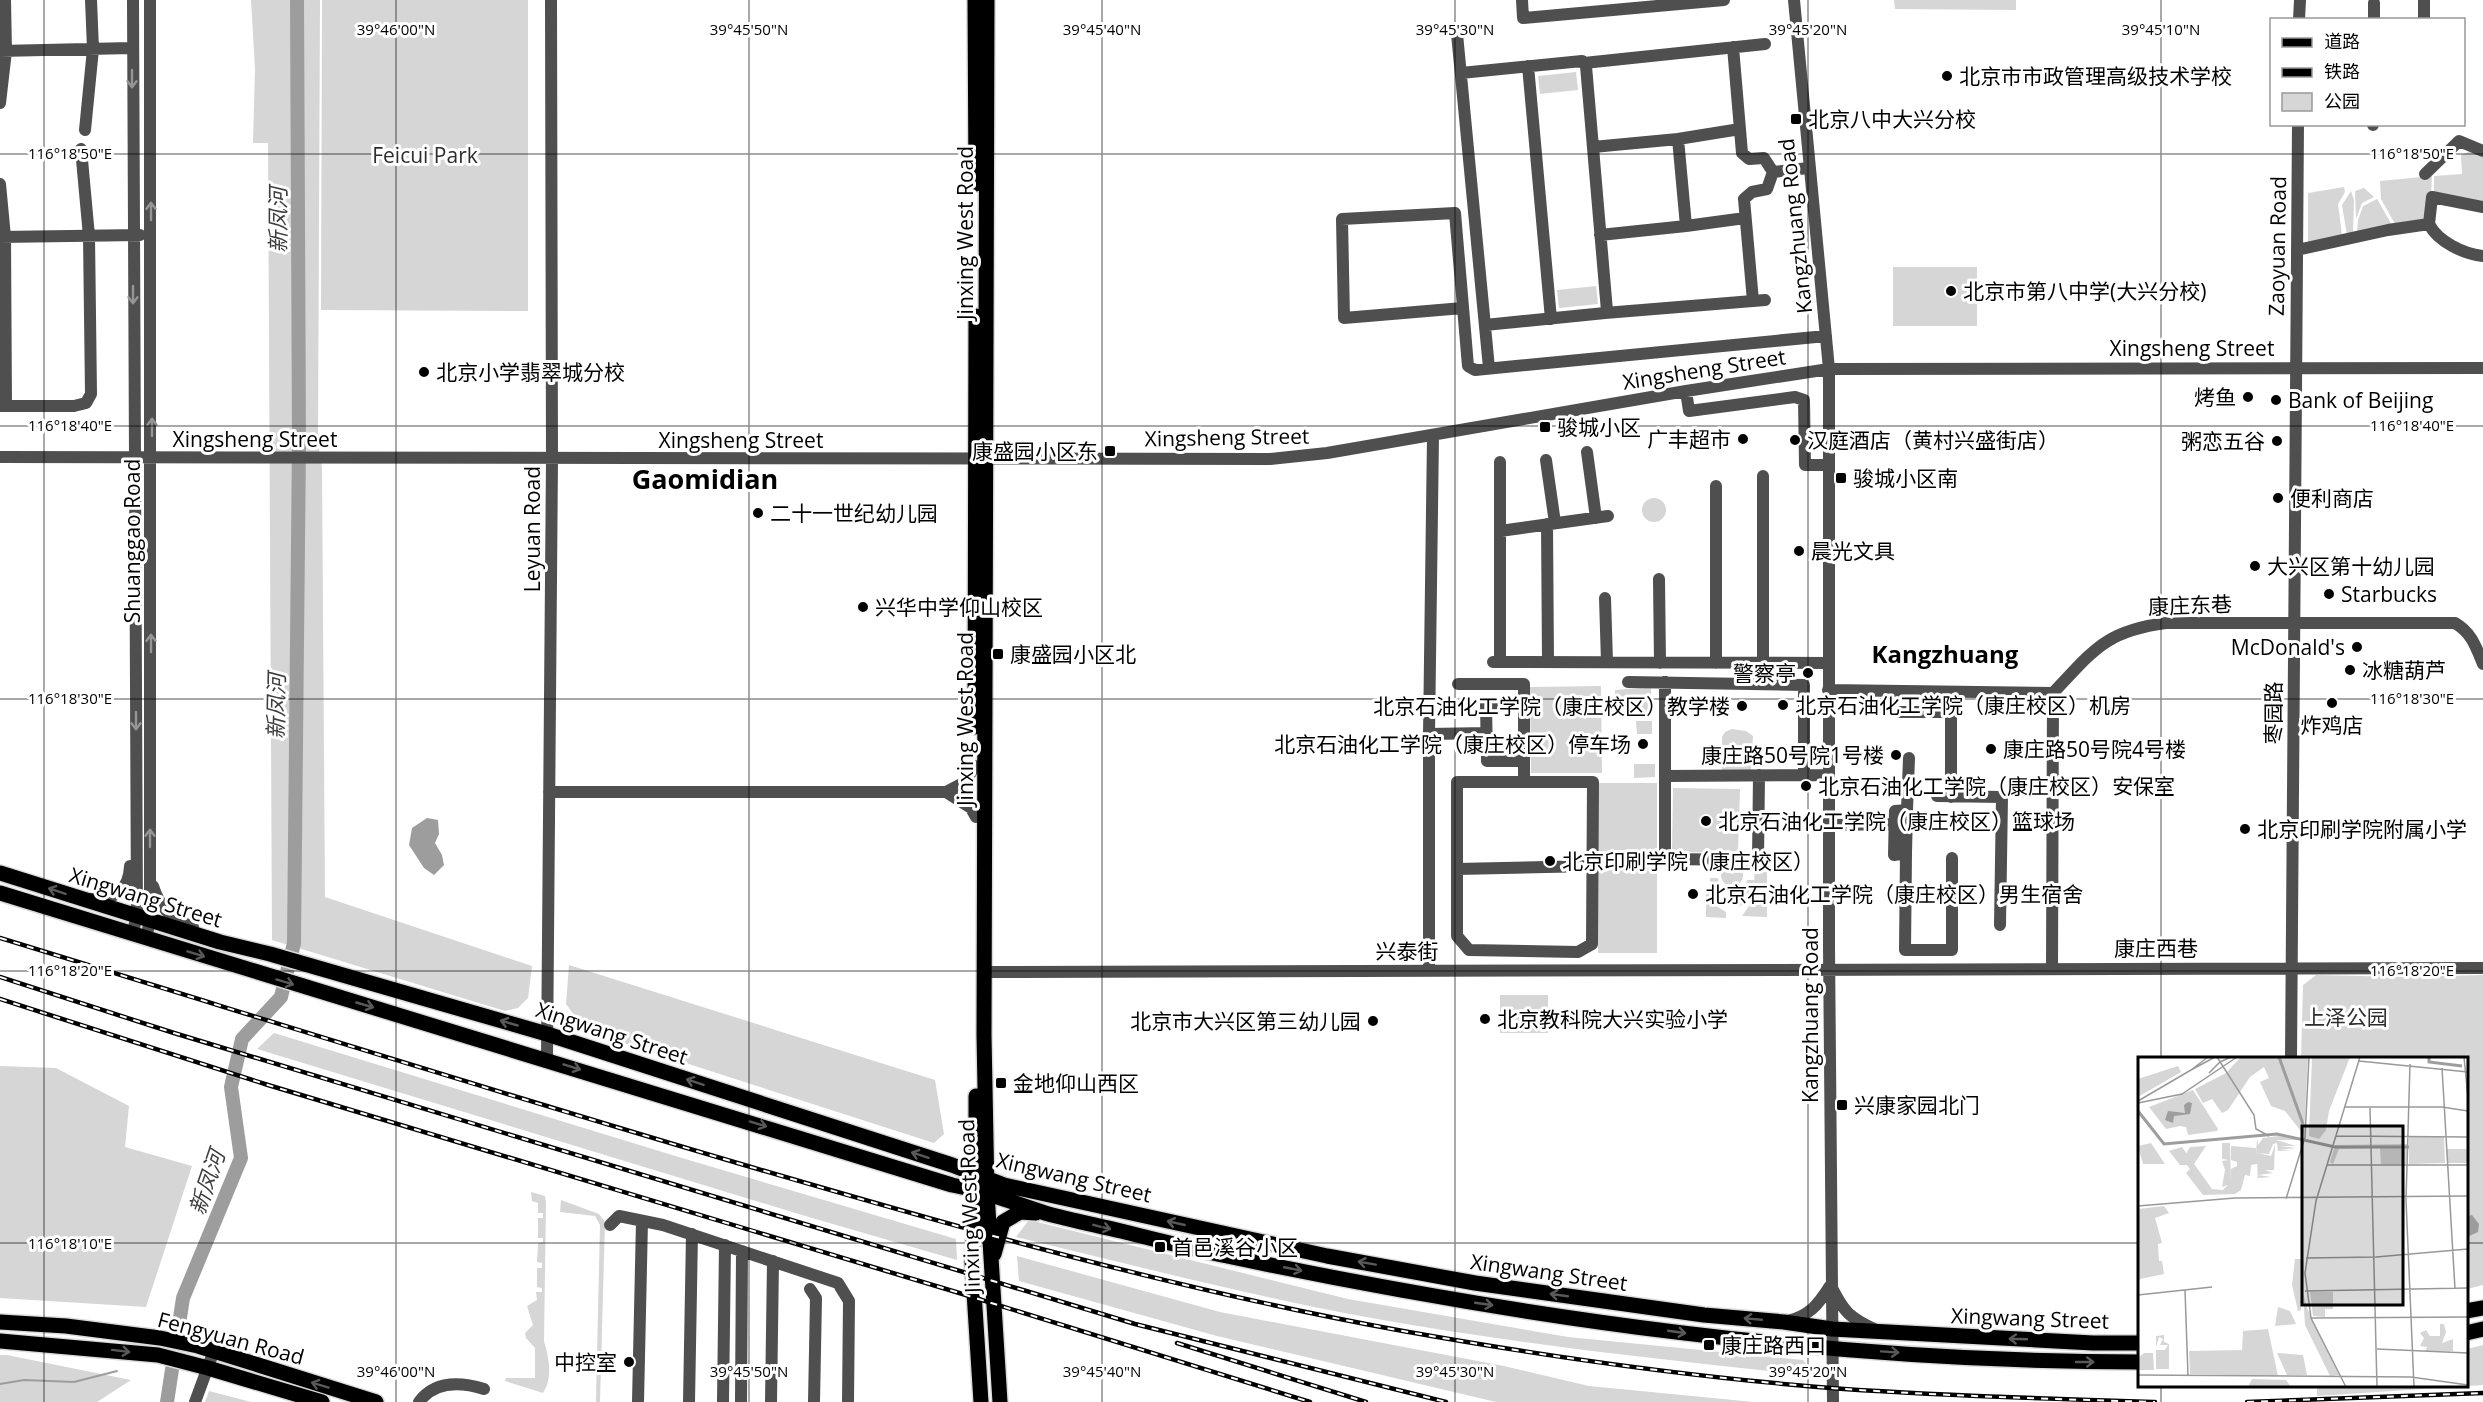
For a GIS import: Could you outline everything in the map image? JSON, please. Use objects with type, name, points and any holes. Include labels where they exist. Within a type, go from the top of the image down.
[{"type":"main road","name":"Jinxing West Road","points":[[975,0],[985,972],[981,1184]]},
{"type":"main road","name":"Jinxing West Road","points":[[987,0],[975,766],[981,1184],[988,1225],[1000,1402]]},
{"type":"main road","name":"Xingwang Street","points":[[0,873],[143,919],[547,1034],[981,1184],[1046,1213],[1224,1256],[1401,1291],[1689,1333],[1832,1348],[2052,1362],[2138,1362]]},
{"type":"main road","name":"Xingwang Street","points":[[0,893],[309,989],[981,1184],[1004,1185],[1316,1253],[1475,1283],[1704,1315],[1883,1333],[2138,1343]]},
{"type":"main road","points":[[88,901],[99,915],[90,921]]},
{"type":"main road","points":[[169,946],[166,934],[175,928]]},
{"type":"main road","points":[[981,1184],[972,1261],[981,1402]]},
{"type":"main road","points":[[981,1184],[991,1402]]},
{"type":"main road","points":[[991,1274],[996,1244],[1003,1222],[1020,1212],[1046,1213]]},
{"type":"main road","points":[[988,1225],[999,1253],[1010,1402]]},
{"type":"main road","points":[[2468,1311],[2483,1308]]},
{"type":"main road","name":"Fengyuan Road","points":[[0,1322],[34,1323],[94,1330],[160,1338],[198,1346],[375,1402]]},
{"type":"main road","points":[[31,1343],[43,1337],[45,1333],[44,1328],[34,1323]]},
{"type":"main road","points":[[2468,1333],[2483,1329]]},
{"type":"main road","points":[[82,1347],[78,1336],[82,1332],[94,1330]]},
{"type":"main road","name":"Fengyuan Road","points":[[0,1341],[158,1355],[322,1402]]},
{"type":"street","points":[[0,103],[5,0]]},
{"type":"street","points":[[85,130],[93,50],[91,0]]},
{"type":"street","name":"Shuanggao Road","points":[[132,0],[136,820],[143,919]]},
{"type":"street","name":"Shuanggao Road","points":[[139,936],[150,878],[152,458],[150,0]]},
{"type":"street","name":"Leyuan Road","points":[[547,1059],[552,459],[551,0]]},
{"type":"street","points":[[1522,0],[1523,18],[1724,0]]},
{"type":"street","name":"Kangzhuang Road","points":[[1794,0],[1808,168],[1829,369],[1828,825],[1833,1402]]},
{"type":"street","points":[[2299,18],[2300,0]]},
{"type":"street","points":[[2424,0],[2424,18]]},
{"type":"street","points":[[2374,3],[2374,18]]},
{"type":"street","points":[[1457,34],[1489,368]]},
{"type":"street","points":[[1461,73],[1765,44]]},
{"type":"street","points":[[1733,47],[1742,153],[1749,159],[1764,158],[1773,172]]},
{"type":"street","points":[[3,51],[131,48]]},
{"type":"street","points":[[1584,63],[1593,147],[1605,313]]},
{"type":"street","points":[[1527,66],[1551,319]]},
{"type":"street","name":"Zaoyuan Road","points":[[2296,368],[2298,126]]},
{"type":"street","points":[[1593,147],[1678,139],[1740,129]]},
{"type":"street","points":[[1678,139],[1686,226]]},
{"type":"street","points":[[2425,174],[2459,141],[2483,151]]},
{"type":"street","points":[[0,184],[3,406],[74,406],[86,403],[91,394],[88,236],[81,149]]},
{"type":"street","points":[[1773,172],[1808,168]]},
{"type":"street","points":[[1485,325],[1759,300],[1744,200],[1752,192],[1767,189],[1773,172]]},
{"type":"street","points":[[2483,207],[2432,197],[2430,224],[2434,234],[2450,244],[2483,256]]},
{"type":"street","points":[[1463,308],[1344,318],[1342,219],[1455,213],[1468,366],[1475,370],[1826,336]]},
{"type":"street","points":[[1600,235],[1745,218]]},
{"type":"street","points":[[2297,250],[2388,230],[2430,224]]},
{"type":"street","points":[[2,237],[151,235]]},
{"type":"street","name":"枣园路","points":[[2291,1057],[2296,368]]},
{"type":"street","name":"Xingsheng Street","points":[[0,457],[1270,459],[1327,453],[1433,436],[1686,391],[1829,369],[2483,368]]},
{"type":"street","points":[[1686,391],[1689,411],[1795,397],[1804,400],[1805,465],[1828,465]]},
{"type":"street","points":[[1429,970],[1433,436]]},
{"type":"street","points":[[1500,531],[1602,517],[1587,452]]},
{"type":"street","points":[[1546,460],[1551,524],[1548,662]]},
{"type":"street","points":[[1500,462],[1497,662],[1828,663]]},
{"type":"street","points":[[1763,476],[1763,663]]},
{"type":"street","points":[[1716,486],[1716,663]]},
{"type":"street","points":[[1659,579],[1660,663]]},
{"type":"street","points":[[1605,598],[1607,662]]},
{"type":"street","name":"康庄东巷","points":[[2053,693],[2092,651],[2111,637],[2136,627],[2166,623],[2455,623],[2465,629],[2472,638],[2483,664]]},
{"type":"street","points":[[1628,682],[1804,684],[1804,775]]},
{"type":"street","points":[[1665,682],[1665,859],[1758,860],[1759,775]]},
{"type":"street","points":[[1458,684],[1524,684],[1524,782]]},
{"type":"street","points":[[1828,690],[2053,693],[2052,968]]},
{"type":"street","points":[[1524,703],[1486,704],[1487,762],[1524,761]]},
{"type":"street","points":[[1895,712],[1951,712],[1951,797]]},
{"type":"street","points":[[1429,734],[1487,734]]},
{"type":"street","points":[[1909,758],[1905,950],[1952,950],[1952,858]]},
{"type":"street","points":[[549,792],[946,792],[965,782],[972,775],[975,766]]},
{"type":"street","points":[[1665,776],[1828,775]]},
{"type":"street","points":[[1457,782],[1593,782],[1592,866],[1592,944],[1578,952],[1469,950],[1457,936],[1457,782]]},
{"type":"street","points":[[946,792],[971,808],[976,818]]},
{"type":"street","points":[[1937,795],[2002,797],[2000,925]]},
{"type":"street","points":[[1906,853],[1894,855],[1895,812],[1907,810]]},
{"type":"street","points":[[88,901],[110,898],[121,892],[127,885],[136,820]]},
{"type":"street","points":[[1828,825],[1895,824]]},
{"type":"street","points":[[1457,869],[1592,866]]},
{"type":"street","points":[[150,878],[158,901],[170,916],[244,948]]},
{"type":"street","name":"兴泰街","points":[[985,972],[1829,968]]},
{"type":"street","name":"康庄西巷","points":[[1829,968],[2483,968]]},
{"type":"street","points":[[610,1225],[619,1216],[642,1221],[692,1234],[834,1281],[845,1291],[849,1301],[848,1402]]},
{"type":"street","points":[[638,1402],[642,1221]]},
{"type":"street","points":[[689,1402],[692,1234]]},
{"type":"street","points":[[723,1402],[725,1245]]},
{"type":"street","points":[[741,1402],[742,1251]]},
{"type":"street","points":[[771,1402],[773,1261]]},
{"type":"street","points":[[1784,1322],[1801,1318],[1814,1310],[1831,1285],[1850,1317],[1883,1333]]},
{"type":"street","points":[[810,1289],[816,1298],[814,1402]]},
{"type":"street","points":[[195,1402],[201,1366],[214,1352],[219,1337]]},
{"type":"street","points":[[419,1402],[434,1390],[453,1383],[484,1389]]},
{"type":"green space","points":[[251,0],[320,0],[318,442],[322,468],[325,897],[532,966],[528,998],[518,1008],[505,1011],[272,940],[268,143],[253,143],[255,69]]},
{"type":"green space","name":"Feicui Park","points":[[322,0],[528,0],[528,311],[321,310]]},
{"type":"green space","points":[[1894,0],[2016,0],[2016,10],[1895,9]]},
{"type":"green space","points":[[1576,72],[1578,90],[1540,94],[1538,76]]},
{"type":"green space","points":[[2471,151],[2483,157],[2483,205],[2434,195],[2434,176],[2462,174],[2461,155]]},
{"type":"green space","points":[[2432,176],[2431,195],[2426,195],[2425,221],[2395,224],[2381,199],[2380,181]]},
{"type":"green space","points":[[2344,187],[2345,192],[2338,204],[2342,235],[2308,243],[2308,193]]},
{"type":"green space","points":[[2364,188],[2374,197],[2362,203],[2356,219],[2355,191]]},
{"type":"green space","points":[[2351,191],[2354,200],[2353,234],[2347,235],[2342,205]]},
{"type":"green space","points":[[2377,199],[2392,225],[2357,233],[2358,220],[2363,206]]},
{"type":"green space","points":[[1893,267],[1977,267],[1977,326],[1893,326]]},
{"type":"green space","points":[[1596,286],[1598,304],[1559,308],[1557,290]]},
{"type":"green space","points":[[1654,498],[1659,499],[1665,505],[1665,515],[1659,521],[1654,522],[1649,521],[1643,515],[1642,510],[1643,505],[1649,499]]},
{"type":"green space","points":[[1601,686],[1602,773],[1531,773],[1530,687]]},
{"type":"green space","points":[[1651,687],[1652,716],[1636,716],[1636,710],[1632,709],[1628,701],[1615,701],[1615,690]]},
{"type":"green space","points":[[1874,702],[1886,702],[1889,705],[1889,714],[1871,714],[1871,705]]},
{"type":"green space","points":[[1636,721],[1652,721],[1652,734],[1637,734]]},
{"type":"green space","points":[[1732,729],[1746,731],[1753,736],[1751,770],[1722,771],[1722,737],[1725,732]]},
{"type":"green space","points":[[1634,764],[1655,764],[1655,777],[1634,778]]},
{"type":"green space","points":[[1598,783],[1657,783],[1657,953],[1598,953]]},
{"type":"green space","name":"北京石油化工学院（康庄校区）篮球场","points":[[1673,788],[1740,789],[1738,853],[1672,852]]},
{"type":"green space","points":[[1767,860],[1767,917],[1742,916],[1753,900],[1755,867]]},
{"type":"green space","points":[[1732,864],[1740,867],[1743,875],[1740,883],[1732,886],[1724,883],[1721,875],[1724,867]]},
{"type":"green space","points":[[1710,878],[1718,878],[1720,893],[1728,897],[1727,906],[1713,895]]},
{"type":"green space","points":[[1747,880],[1754,880],[1752,893],[1746,902],[1738,907],[1738,897],[1745,891]]},
{"type":"green space","points":[[1706,890],[1716,906],[1726,912],[1726,918],[1706,917]]},
{"type":"green space","points":[[569,965],[935,1080],[944,1134],[934,1143],[586,1031],[566,1004]]},
{"type":"green space","name":"上泽公园","points":[[2316,975],[2405,977],[2483,975],[2483,1285],[2468,1289],[2468,1057],[2301,1057],[2303,985]]},
{"type":"green space","points":[[1500,995],[1548,995],[1548,1033],[1500,1033]]},
{"type":"green space","points":[[274,1033],[956,1239],[957,1260],[257,1049]]},
{"type":"green space","points":[[0,1066],[56,1068],[129,1106],[125,1147],[192,1166],[146,1307],[0,1298]]},
{"type":"green space","points":[[531,1192],[545,1196],[546,1203],[544,1341],[549,1361],[549,1374],[543,1393],[505,1381],[506,1378],[535,1378],[535,1348],[526,1338],[525,1333],[533,1325],[527,1306],[537,1300],[536,1292],[542,1292],[542,1288],[537,1287],[537,1268],[542,1268],[542,1263],[537,1262],[538,1243],[543,1242],[543,1238],[538,1238],[538,1218],[543,1218],[543,1213],[538,1213],[538,1203],[532,1201]]},
{"type":"green space","points":[[561,1200],[599,1214],[605,1222],[600,1402],[596,1402],[596,1399],[600,1225],[595,1216],[560,1212]]},
{"type":"green space","points":[[1029,1220],[1348,1299],[1568,1337],[1803,1360],[1815,1376],[1534,1343],[1366,1317],[1190,1279],[1016,1237]]},
{"type":"green space","points":[[1017,1256],[1220,1312],[1504,1366],[1589,1386],[1754,1402],[1496,1402],[1217,1336],[1019,1281]]},
{"type":"green space","points":[[2483,1345],[2483,1385],[2468,1386],[2468,1349]]},
{"type":"green space","points":[[0,1355],[131,1380],[97,1402],[0,1402]]},
{"type":"green space","points":[[2317,1387],[2453,1387],[2317,1396]]},
{"type":"green space","points":[[209,1391],[251,1402],[205,1402]]},
{"type":"shaded area","points":[[427,818],[438,820],[439,834],[435,843],[442,855],[444,865],[434,875],[424,868],[409,845],[412,828]]},
{"type":"shaded area","points":[[2472,1215],[2479,1224],[2478,1232],[2468,1237],[2468,1216]]},
{"type":"waterway","name":"新凤河","points":[[167,1402],[183,1298],[241,1158],[231,1087],[242,1039],[281,997],[294,943],[299,442],[297,0]]},
{"type":"waterway","points":[[0,1384],[24,1380],[74,1382],[117,1371]]},
{"type":"railway","points":[[0,938],[550,1107],[900,1210],[1150,1277],[1318,1315],[1623,1366],[1733,1379],[1844,1389],[2155,1402]]},
{"type":"railway","points":[[0,977],[174,1033],[1135,1324],[1446,1402]]},
{"type":"railway","points":[[0,999],[268,1085],[956,1292],[1310,1402]]},
{"type":"railway","points":[[1177,1343],[1366,1402]]},
{"type":"railway","points":[[2247,1402],[2483,1393]]},
{"type":"place","name":"北京市市政管理高级技术学校","points":[[1947,76]]},
{"type":"place","name":"北京八中大兴分校","points":[[1796,119]]},
{"type":"place","name":"北京市第八中学(大兴分校)","points":[[1951,291]]},
{"type":"place","name":"北京小学翡翠城分校","points":[[424,372]]},
{"type":"place","name":"烤鱼","points":[[2248,397]]},
{"type":"place","name":"Bank of Beijing","points":[[2276,400]]},
{"type":"place","name":"骏城小区","points":[[1545,427]]},
{"type":"place","name":"广丰超市","points":[[1743,439]]},
{"type":"place","name":"汉庭酒店（黄村兴盛街店）","points":[[1795,440]]},
{"type":"place","name":"粥恋五谷","points":[[2277,441]]},
{"type":"place","name":"康盛园小区东","points":[[1110,451]]},
{"type":"place","name":"骏城小区南","points":[[1841,478]]},
{"type":"place","name":"便利商店","points":[[2278,498]]},
{"type":"place","name":"二十一世纪幼儿园","points":[[758,513]]},
{"type":"place","name":"晨光文具","points":[[1799,551]]},
{"type":"place","name":"大兴区第十幼儿园","points":[[2255,566]]},
{"type":"place","name":"Starbucks","points":[[2329,594]]},
{"type":"place","name":"兴华中学仰山校区","points":[[863,607]]},
{"type":"place","name":"McDonald's","points":[[2357,647]]},
{"type":"place","name":"康盛园小区北","points":[[998,654]]},
{"type":"place","name":"冰糖葫芦","points":[[2350,670]]},
{"type":"place","name":"警察亭","points":[[1808,673]]},
{"type":"place","name":"炸鸡店","points":[[2332,703]]},
{"type":"place","name":"北京石油化工学院（康庄校区）机房","points":[[1783,705]]},
{"type":"place","name":"北京石油化工学院（康庄校区）教学楼","points":[[1742,706]]},
{"type":"place","name":"北京石油化工学院（康庄校区）停车场","points":[[1643,744]]},
{"type":"place","name":"康庄路50号院4号楼","points":[[1991,749]]},
{"type":"place","name":"康庄路50号院1号楼","points":[[1896,755]]},
{"type":"place","name":"北京石油化工学院（康庄校区）安保室","points":[[1806,786]]},
{"type":"place","name":"北京石油化工学院（康庄校区）篮球场","points":[[1706,821]]},
{"type":"place","name":"北京印刷学院附属小学","points":[[2245,829]]},
{"type":"place","name":"北京印刷学院（康庄校区）","points":[[1550,861]]},
{"type":"place","name":"北京石油化工学院（康庄校区）男生宿舍","points":[[1693,894]]},
{"type":"place","name":"北京教科院大兴实验小学","points":[[1485,1019]]},
{"type":"place","name":"北京市大兴区第三幼儿园","points":[[1373,1021]]},
{"type":"place","name":"金地仰山西区","points":[[1001,1083]]},
{"type":"place","name":"兴康家园北门","points":[[1842,1105]]},
{"type":"place","name":"首邑溪谷小区","points":[[1160,1247]]},
{"type":"place","name":"康庄路西口","points":[[1709,1345]]},
{"type":"place","name":"中控室","points":[[629,1362]]},
{"type":"district","name":"Gaomidian","points":[[705,478]]},
{"type":"district","name":"Kangzhuang","points":[[1945,653]]}]
